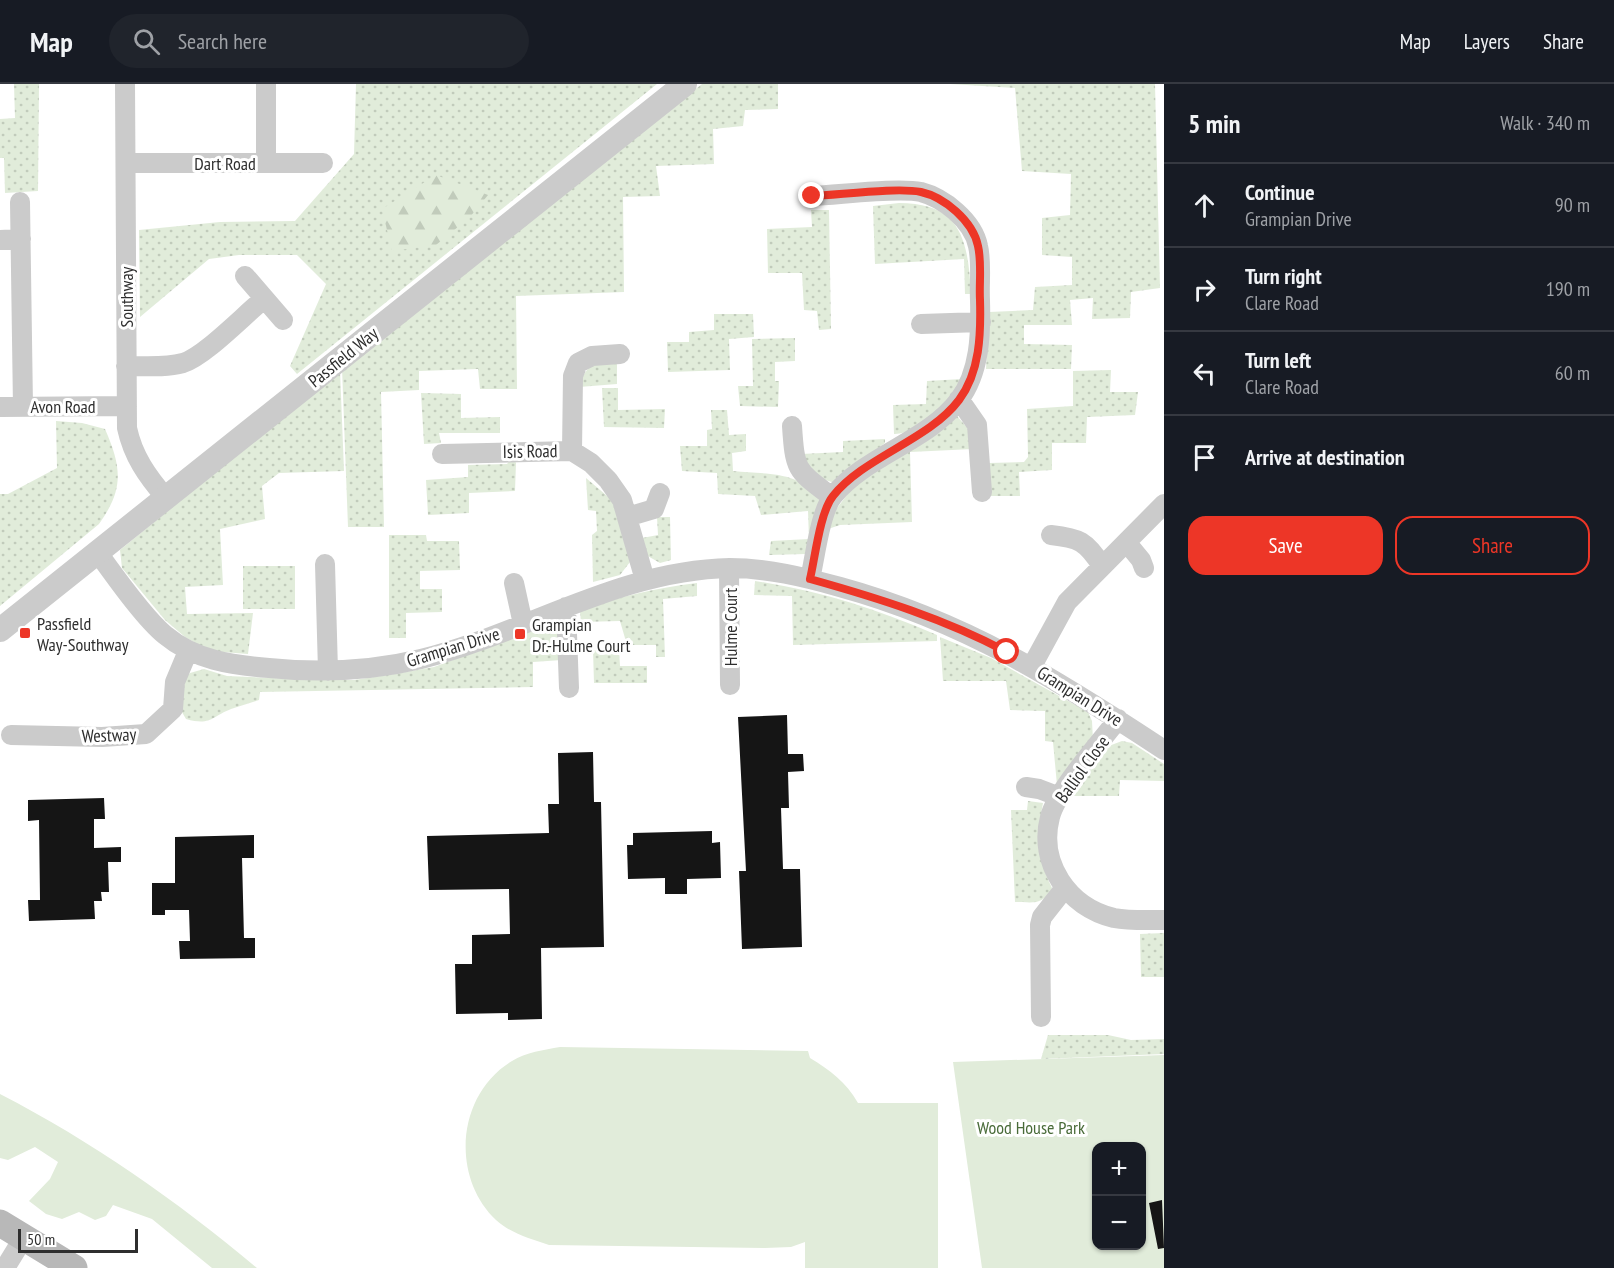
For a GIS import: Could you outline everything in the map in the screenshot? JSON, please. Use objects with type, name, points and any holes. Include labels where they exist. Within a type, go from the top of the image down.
[{"type":"main road","points":[[0,1223],[74,1268]]},
{"type":"street","name":"Southway","points":[[125,84],[127,428],[132,450],[146,474],[166,498]]},
{"type":"street","points":[[266,84],[266,163]]},
{"type":"street","name":"Passfield Way","points":[[0,630],[685,84]]},
{"type":"street","name":"Dart Road","points":[[126,164],[323,163]]},
{"type":"street","points":[[810,579],[832,497],[860,473],[945,415],[960,399],[971,377],[978,353],[981,322],[978,244],[966,221],[950,206],[921,192],[889,186],[812,196]]},
{"type":"street","points":[[20,202],[23,407]]},
{"type":"street","points":[[0,240],[21,239]]},
{"type":"street","points":[[245,276],[283,320]]},
{"type":"street","points":[[126,366],[165,366],[184,363],[264,299]]},
{"type":"street","points":[[921,324],[981,322]]},
{"type":"street","points":[[572,451],[573,376],[578,363],[592,356],[620,354]]},
{"type":"street","points":[[960,399],[977,425],[982,492]]},
{"type":"street","name":"Avon Road","points":[[0,407],[127,406]]},
{"type":"street","points":[[792,426],[794,456],[799,472],[832,497]]},
{"type":"street","name":"Isis Road","points":[[442,454],[572,451],[591,463],[608,480],[622,500],[645,580]]},
{"type":"street","points":[[627,517],[654,509],[660,493]]},
{"type":"street","points":[[1032,666],[1067,602],[1164,504]]},
{"type":"street","points":[[1051,535],[1076,538],[1091,549],[1102,566]]},
{"type":"street","points":[[1127,543],[1141,560],[1144,568]]},
{"type":"street","name":"Grampian Drive","points":[[98,553],[163,633],[188,651],[230,664],[328,671],[375,669],[422,659],[645,580],[687,572],[729,568],[763,570],[810,579],[876,597],[986,641],[1032,666],[1164,750]]},
{"type":"street","points":[[325,564],[328,671]]},
{"type":"street","name":"Hulme Court","points":[[729,568],[730,685]]},
{"type":"street","points":[[514,583],[523,624]]},
{"type":"street","points":[[567,607],[568,688]]},
{"type":"street","name":"Westway","points":[[11,735],[102,737],[146,734],[173,709],[175,682],[188,651]]},
{"type":"street","name":"Balliol Close","points":[[1064,889],[1054,873],[1048,840],[1050,816],[1060,797],[1118,719]]},
{"type":"street","points":[[1026,787],[1060,797]]},
{"type":"street","points":[[1041,1017],[1040,925],[1042,917],[1064,889],[1096,912],[1113,918],[1134,921],[1164,920]]},
{"type":"street","points":[[6,1268],[24,1237]]},
{"type":"green space","points":[[14,84],[39,84],[38,191],[5,193],[4,158],[0,158],[0,119],[15,118]]},
{"type":"green space","points":[[356,84],[657,84],[297,374],[290,366],[326,284],[297,255],[239,255],[209,259],[140,317],[139,230],[220,222],[295,221],[354,154]]},
{"type":"green space","points":[[702,84],[778,84],[778,109],[745,110],[743,126],[713,129],[714,164],[656,166],[660,196],[623,197],[624,292],[516,296],[517,389],[480,389],[478,369],[419,371],[419,390],[381,392],[384,527],[348,527],[342,368]]},
{"type":"green space","points":[[950,84],[1155,84],[1160,288],[1131,292],[1130,318],[1092,319],[1093,298],[1070,300],[1072,325],[1024,325],[1024,344],[1072,345],[1071,369],[986,369],[989,312],[1033,310],[1035,287],[1072,285],[1072,257],[1042,255],[1042,218],[1070,215],[1071,174],[1022,171],[1015,88]]},
{"type":"green space","points":[[436,175],[488,195],[470,217],[436,245],[392,251],[382,209]]},
{"type":"green space","points":[[899,203],[920,205],[936,210],[949,218],[958,229],[967,257],[971,294],[965,294],[964,259],[875,264],[873,206]]},
{"type":"green space","points":[[811,210],[829,210],[831,329],[819,330],[817,311],[804,310],[802,273],[768,273],[767,229],[812,227]]},
{"type":"green space","points":[[714,314],[753,314],[754,337],[729,339],[730,370],[668,372],[667,342],[689,342],[689,332],[714,330]]},
{"type":"green space","points":[[795,338],[795,361],[775,362],[775,381],[779,381],[778,407],[740,406],[738,386],[753,386],[752,339]]},
{"type":"green space","points":[[617,361],[617,384],[579,387],[585,373],[592,366]]},
{"type":"green space","points":[[340,370],[344,471],[279,473],[262,486],[265,519],[220,529],[223,585],[185,587],[187,614],[253,613],[248,654],[210,651],[185,637],[165,620],[122,568],[120,550]]},
{"type":"green space","points":[[1111,370],[1110,392],[1138,392],[1135,415],[1087,417],[1086,443],[1052,443],[1052,470],[1019,472],[1020,496],[990,496],[989,463],[1024,462],[1028,457],[1027,409],[1073,406],[1073,371]]},
{"type":"green space","points":[[962,379],[933,414],[913,429],[894,434],[893,405],[926,404],[927,381]]},
{"type":"green space","points":[[602,388],[618,388],[618,410],[665,409],[664,428],[604,427]]},
{"type":"green space","points":[[421,393],[461,394],[461,418],[500,417],[500,433],[439,433],[441,443],[424,444]]},
{"type":"green space","points":[[711,410],[727,410],[729,435],[746,434],[746,451],[732,453],[733,471],[792,478],[812,491],[820,501],[805,554],[769,555],[771,541],[809,539],[808,511],[761,515],[755,496],[718,494],[717,473],[682,471],[680,446],[707,446],[707,430],[712,429]]},
{"type":"green space","points":[[957,416],[971,432],[973,449],[910,452],[912,522],[840,525],[828,529],[834,512],[857,482]]},
{"type":"green space","points":[[56,421],[82,423],[105,429],[117,467],[118,478],[113,500],[99,524],[0,606],[0,494],[8,494],[57,468]]},
{"type":"green space","points":[[885,439],[885,443],[834,482],[814,472],[806,464],[801,454],[843,452],[843,441]]},
{"type":"green space","points":[[513,457],[516,463],[515,491],[469,493],[469,513],[428,515],[426,480],[468,477],[468,465],[507,464]]},
{"type":"green space","points":[[586,478],[613,501],[630,562],[620,575],[593,582],[592,535],[597,531],[596,511],[588,510]]},
{"type":"green space","points":[[657,517],[670,517],[671,560],[660,563],[646,555],[642,538],[658,535]]},
{"type":"green space","points":[[389,535],[426,535],[427,541],[459,541],[460,570],[420,571],[420,589],[442,589],[442,612],[406,613],[406,638],[389,638]]},
{"type":"green space","points":[[243,566],[295,566],[295,609],[243,609]]},
{"type":"green space","points":[[755,581],[803,590],[870,609],[937,635],[937,641],[793,645],[792,596],[754,595]]},
{"type":"green space","points":[[697,583],[697,596],[663,599],[665,657],[656,657],[656,645],[627,645],[620,621],[581,622],[580,612],[609,601],[652,590]]},
{"type":"green space","points":[[546,625],[559,631],[562,660],[533,662],[533,687],[260,692],[259,700],[201,722],[186,719],[179,707],[181,682],[190,673],[204,669],[227,676],[354,680],[434,667]]},
{"type":"green space","points":[[940,637],[991,658],[1088,712],[1092,721],[1093,741],[1057,785],[1053,742],[1045,741],[1045,711],[1010,710],[1006,681],[943,681]]},
{"type":"green space","points":[[619,649],[620,666],[647,666],[647,683],[594,683],[593,650]]},
{"type":"green space","points":[[1122,741],[1132,743],[1164,764],[1164,781],[1120,780],[1119,796],[1069,796],[1106,747]]},
{"type":"green space","points":[[1028,801],[1043,803],[1040,825],[1041,857],[1052,888],[1045,898],[1037,902],[1015,902],[1011,810],[1027,810]]},
{"type":"green space","points":[[1164,933],[1164,977],[1141,977],[1140,934]]},
{"type":"green space","points":[[1048,1035],[1108,1035],[1131,1040],[1164,1039],[1164,1054],[1041,1059]]},
{"type":"green space","points":[[560,1047],[808,1051],[810,1058],[837,1077],[858,1103],[938,1103],[938,1268],[805,1268],[805,1242],[791,1247],[765,1248],[549,1245],[508,1229],[496,1220],[481,1202],[471,1181],[466,1159],[466,1136],[471,1114],[480,1094],[494,1076],[512,1061],[529,1053]]},
{"type":"green space","name":"Wood House Park","points":[[1164,1055],[1164,1268],[982,1268],[953,1062]]},
{"type":"green space","points":[[0,1094],[101,1152],[196,1219],[257,1268],[212,1268],[152,1219],[113,1205],[106,1216],[95,1220],[79,1212],[62,1219],[46,1214],[29,1201],[50,1179],[58,1162],[35,1147],[8,1160],[0,1158]]},
{"type":"building","points":[[787,715],[788,754],[803,754],[804,771],[788,772],[789,808],[781,808],[783,869],[800,869],[802,947],[742,949],[739,871],[746,871],[738,717]]},
{"type":"building","points":[[593,752],[594,802],[601,802],[604,947],[541,948],[542,1019],[508,1020],[508,1013],[456,1014],[455,964],[472,964],[472,935],[510,934],[509,889],[429,890],[427,836],[549,833],[548,804],[559,804],[558,753]]},
{"type":"building","points":[[104,798],[105,819],[94,819],[94,848],[121,847],[121,862],[108,862],[109,892],[101,892],[102,901],[94,901],[95,919],[29,921],[28,900],[40,900],[39,820],[28,821],[28,800]]},
{"type":"building","points":[[712,831],[712,843],[720,842],[721,878],[687,879],[687,894],[665,894],[665,878],[628,879],[627,845],[633,845],[633,833]]},
{"type":"building","points":[[254,835],[254,858],[242,858],[244,938],[255,938],[255,958],[180,959],[179,941],[190,941],[189,910],[165,910],[165,915],[152,915],[152,883],[175,883],[175,837]]},
{"type":"building","points":[[1162,1200],[1164,1248],[1158,1249],[1149,1203]]},
{"type":"place","name":"Passfield Way-Southway","points":[[25,633]]},
{"type":"place","name":"Grampian Dr.-Hulme Court","points":[[520,634]]},
{"type":"route","points":[[812,196],[921,192],[950,206],[966,221],[978,244],[981,322],[978,353],[971,377],[960,399],[945,415],[860,473],[832,497],[810,579],[876,597],[937,620],[1007,652]]}]
